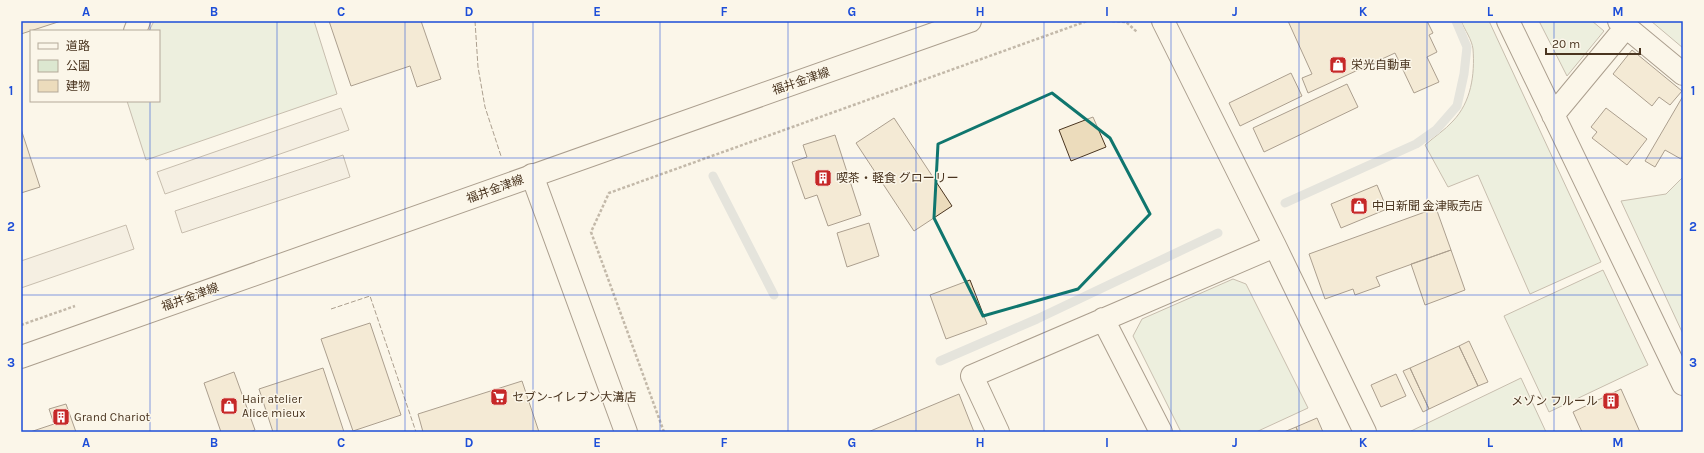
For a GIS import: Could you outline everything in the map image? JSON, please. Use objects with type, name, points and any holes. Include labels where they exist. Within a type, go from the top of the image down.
[{"type":"street","name":"福井金津線","points":[[21,357],[970,21]]},
{"type":"street","points":[[1163,21],[1275,246],[1364,432]]},
{"type":"street","points":[[1508,21],[1683,384]]},
{"type":"street","points":[[1553,116],[1622,24],[1683,74]]},
{"type":"street","points":[[532,175],[626,432]]},
{"type":"street","points":[[998,432],[972,376],[1275,246]]},
{"type":"street","points":[[1103,319],[1160,432]]},
{"type":"path","points":[[664,432],[591,232],[609,193],[1087,21]]},
{"type":"highlighted area","points":[[1052,93],[1110,138],[1150,214],[1078,289],[983,316],[934,218],[938,144]]},
{"type":"green space","points":[[154,21],[314,21],[337,94],[146,160],[127,102],[160,102],[160,30],[150,30]]},
{"type":"green space","points":[[1461,21],[1489,21],[1601,262],[1530,294],[1478,175],[1448,187],[1425,145],[1453,121],[1459,114],[1468,97],[1473,69],[1473,49]]},
{"type":"green space","points":[[1539,21],[1592,21],[1604,31],[1567,76]]},
{"type":"green space","points":[[1651,21],[1683,21],[1683,48]]},
{"type":"green space","points":[[1683,177],[1683,334],[1621,201],[1666,194]]},
{"type":"green space","points":[[1603,270],[1648,365],[1549,412],[1504,316]]},
{"type":"green space","points":[[1233,279],[1246,284],[1308,408],[1256,432],[1181,432],[1133,336],[1142,319]]},
{"type":"green space","points":[[1521,378],[1546,432],[1409,432]]},
{"type":"shaded area","points":[[341,108],[349,130],[165,194],[157,172]]},
{"type":"shaded area","points":[[343,155],[350,177],[182,233],[175,211]]},
{"type":"shaded area","points":[[126,225],[134,249],[21,288],[21,261]]},
{"type":"building","points":[[21,21],[61,21],[30,30],[21,34]]},
{"type":"building","points":[[329,21],[421,21],[441,79],[417,87],[410,66],[351,86]]},
{"type":"building","name":"栄光自動車","points":[[1288,21],[1427,21],[1433,33],[1429,35],[1437,52],[1427,57],[1439,82],[1414,93],[1395,53],[1308,93],[1302,78],[1312,74]]},
{"type":"building","points":[[1632,50],[1682,91],[1670,105],[1659,97],[1652,106],[1613,74]]},
{"type":"building","points":[[1291,73],[1302,96],[1240,126],[1229,103]]},
{"type":"building","points":[[1347,84],[1358,107],[1264,152],[1253,128]]},
{"type":"building","points":[[1683,96],[1683,155],[1681,159],[1665,150],[1655,167],[1645,161]]},
{"type":"building","points":[[1606,108],[1647,139],[1627,165],[1592,138],[1597,132],[1591,127]]},
{"type":"building","points":[[1093,117],[1106,147],[1071,161],[1059,130]]},
{"type":"building","points":[[894,118],[952,206],[914,231],[856,143]]},
{"type":"building","points":[[21,129],[40,187],[21,193]]},
{"type":"building","name":"喫茶・軽食 グローリー","points":[[835,135],[861,215],[828,226],[817,195],[805,199],[792,162],[807,157],[803,145]]},
{"type":"building","name":"中日新聞 金津販売店","points":[[1377,185],[1387,209],[1341,228],[1331,204]]},
{"type":"building","points":[[1436,208],[1451,250],[1376,277],[1380,286],[1355,295],[1353,289],[1325,299],[1309,254]]},
{"type":"building","points":[[869,223],[879,256],[847,267],[837,233]]},
{"type":"building","points":[[1451,250],[1465,290],[1425,305],[1411,264]]},
{"type":"building","points":[[970,280],[987,324],[946,339],[930,295]]},
{"type":"building","points":[[370,323],[401,415],[353,431],[321,339]]},
{"type":"building","points":[[1469,341],[1488,382],[1478,386],[1459,346]]},
{"type":"building","points":[[1459,346],[1478,386],[1429,409],[1410,368]]},
{"type":"building","points":[[323,368],[344,432],[273,432],[259,389]]},
{"type":"building","points":[[1410,368],[1429,409],[1423,412],[1403,371]]},
{"type":"building","name":"Hair atelier Alice mieux","points":[[234,372],[255,430],[250,432],[221,432],[204,383]]},
{"type":"building","points":[[1396,374],[1406,396],[1381,407],[1371,385]]},
{"type":"building","name":"セブン-イレブン大溝店","points":[[522,381],[539,432],[423,432],[418,414]]},
{"type":"building","name":"メゾン フルール","points":[[1621,389],[1640,432],[1582,432],[1573,412]]},
{"type":"building","points":[[959,394],[974,432],[868,432]]},
{"type":"building","name":"Grand Chariot","points":[[66,404],[76,432],[30,432],[54,424],[49,409]]},
{"type":"building","points":[[1317,418],[1323,432],[1298,432],[1296,427]]},
{"type":"building","points":[[1296,427],[1298,432],[1284,432]]},
{"type":"waterway","points":[[1285,203],[1416,144],[1436,130],[1457,106],[1464,74],[1467,47],[1456,21]]},
{"type":"waterway","points":[[713,176],[774,295]]},
{"type":"waterway","points":[[940,361],[1037,319],[1218,233]]},
{"type":"fence","points":[[475,21],[478,67],[485,107],[501,156]]},
{"type":"fence","points":[[331,309],[370,296],[416,432]]},
{"type":"place","name":"栄光自動車","points":[[1338,65]]},
{"type":"place","name":"喫茶・軽食 グローリー","points":[[823,178]]},
{"type":"place","name":"中日新聞 金津販売店","points":[[1359,206]]},
{"type":"place","name":"セブン-イレブン大溝店","points":[[499,397]]},
{"type":"place","name":"メゾン フルール","points":[[1611,401]]},
{"type":"place","name":"Hair atelier Alice mieux","points":[[229,406]]},
{"type":"place","name":"Grand Chariot","points":[[61,417]]}]
